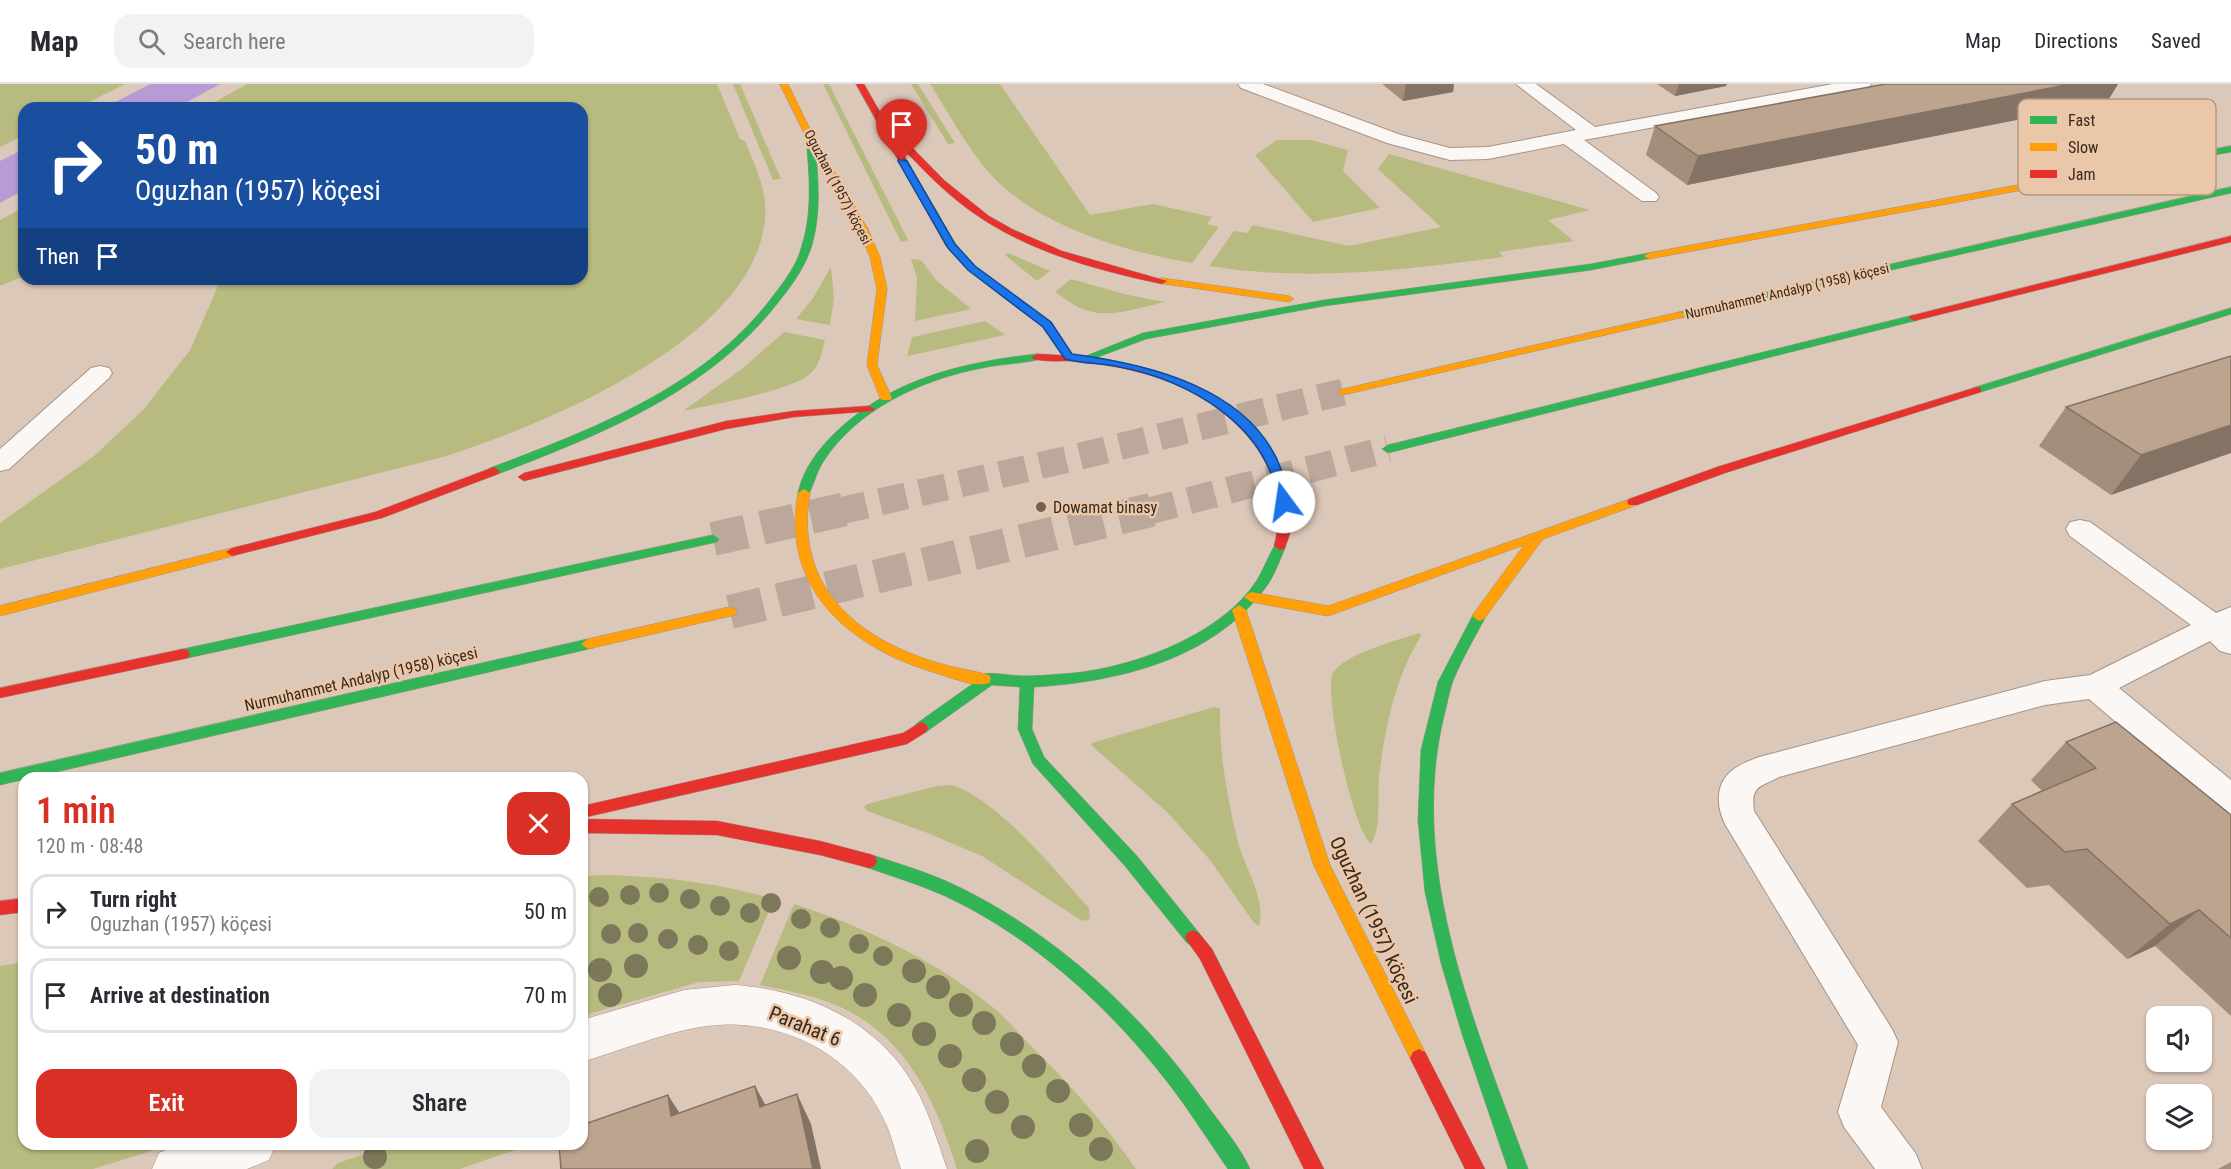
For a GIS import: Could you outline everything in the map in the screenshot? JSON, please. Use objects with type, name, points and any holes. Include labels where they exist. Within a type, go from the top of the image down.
[{"type":"main road","name":"Oguzhan (1957) köçesi","points":[[784,84],[810,137],[863,229],[875,257],[882,289],[872,365],[886,398]]},
{"type":"main road","points":[[860,84],[951,246],[971,268],[1047,324],[1069,357]]},
{"type":"main road","points":[[879,119],[960,199],[981,215],[1036,245],[1096,266],[1150,279],[1226,292],[1324,303]]},
{"type":"main road","points":[[378,515],[528,458],[607,424],[688,379],[750,331],[781,294],[801,262],[812,229],[814,194],[810,137]]},
{"type":"main road","points":[[2216,152],[2231,149]]},
{"type":"main road","points":[[1086,358],[1143,336],[1324,303],[1591,267],[2018,188]]},
{"type":"main road","name":"Nurmuhammet Andalyp (1958) köçesi","points":[[2216,193],[2231,190]]},
{"type":"main road","name":"Nurmuhammet Andalyp (1958) köçesi","points":[[1342,392],[2209,195]]},
{"type":"main road","points":[[1388,449],[2231,239]]},
{"type":"main road","points":[[1251,597],[1328,611],[1721,470],[2231,311]]},
{"type":"main road","points":[[1086,358],[1121,363],[1185,384],[1214,400],[1238,418],[1258,439],[1273,463],[1282,488],[1285,515],[1281,543],[1270,570],[1239,610],[1213,630],[1183,648],[1147,663],[1069,680],[1027,682],[990,679],[945,670],[903,657],[868,638],[839,615],[817,589],[804,561],[799,524],[800,505],[808,478],[823,453],[843,429],[886,398],[943,373],[1004,360],[1086,358]]},
{"type":"main road","points":[[0,611],[726,425],[794,414],[868,409]]},
{"type":"main road","points":[[1518,1169],[1444,950],[1425,833],[1426,747],[1444,680],[1469,629],[1539,535]]},
{"type":"main road","points":[[0,693],[712,539]]},
{"type":"main road","name":"Oguzhan (1957) köçesi","points":[[1239,610],[1322,866],[1474,1169]]},
{"type":"main road","name":"Nurmuhammet Andalyp (1958) köçesi","points":[[31,772],[730,612]]},
{"type":"main road","points":[[588,811],[907,738],[990,679]]},
{"type":"main road","points":[[1027,682],[1025,729],[1038,760],[1131,861],[1206,954],[1314,1169]]},
{"type":"main road","name":"Nurmuhammet Andalyp (1958) köçesi","points":[[0,779],[18,775]]},
{"type":"main road","points":[[588,826],[717,828],[820,848],[905,870],[971,900],[1044,946],[1108,1004],[1160,1059],[1240,1169]]},
{"type":"main road","points":[[0,908],[18,906]]},
{"type":"street","name":"Parahat 6","points":[[588,1039],[673,1013],[716,1005],[740,1005],[786,1014],[822,1028],[848,1042],[875,1068],[899,1102],[924,1169]]},
{"type":"street","points":[[175,1169],[234,1150]]},
{"type":"lane","points":[[1248,84],[1394,139],[1450,154],[1488,153],[1861,84]]},
{"type":"lane","points":[[1526,84],[1592,133]]},
{"type":"lane","points":[[1765,84],[1786,97]]},
{"type":"lane","points":[[1567,137],[1649,197]]},
{"type":"lane","points":[[0,463],[100,373]]},
{"type":"lane","points":[[2080,529],[2225,629]]},
{"type":"lane","points":[[1901,1169],[1859,1112],[1878,1042],[1737,814],[1735,792],[1744,779],[1771,766],[2045,693],[2096,686],[2225,629]]},
{"type":"lane","points":[[2096,686],[2231,800]]},
{"type":"green space","points":[[0,84],[125,84],[89,102],[18,102],[18,138],[0,147]]},
{"type":"green space","points":[[247,84],[717,84],[740,139],[745,141],[757,169],[765,199],[765,219],[752,263],[724,303],[685,339],[637,372],[533,424],[443,457],[0,569],[0,523],[94,456],[144,409],[190,350],[218,285],[588,285],[588,102],[215,102]]},
{"type":"green space","points":[[733,84],[740,84],[781,179],[773,180]]},
{"type":"green space","points":[[823,84],[829,84],[908,240],[901,242]]},
{"type":"green space","points":[[911,84],[918,84],[955,143],[948,144]]},
{"type":"green space","points":[[930,84],[1000,84],[1090,215],[1153,204],[1212,217],[1207,224],[1219,227],[1192,263],[1114,245],[1061,224],[1015,196],[995,179],[969,146]]},
{"type":"green space","points":[[1277,140],[1311,140],[1348,150],[1343,171],[1380,208],[1313,222],[1255,155]]},
{"type":"green space","points":[[1389,154],[1590,210],[1548,220],[1574,241],[1499,252],[1503,257],[1392,270],[1320,274],[1247,271],[1209,266],[1234,231],[1247,233],[1253,225],[1349,246],[1441,227],[1378,169]]},
{"type":"green space","points":[[18,211],[18,278],[0,286],[0,220]]},
{"type":"green space","points":[[1008,253],[1050,271],[1037,281],[1005,255]]},
{"type":"green space","points":[[911,259],[921,260],[936,280],[971,309],[915,321],[917,278]]},
{"type":"green space","points":[[831,267],[834,298],[830,325],[796,319],[813,298]]},
{"type":"green space","points":[[1071,279],[1128,295],[1165,302],[1117,313],[1084,310],[1055,292]]},
{"type":"green space","points":[[985,321],[1005,335],[907,356],[912,337]]},
{"type":"green space","points":[[784,332],[825,340],[819,362],[811,373],[787,386],[683,411],[743,368]]},
{"type":"green space","points":[[1419,633],[1421,636],[1404,669],[1392,704],[1379,776],[1377,829],[1371,844],[1364,834],[1348,789],[1332,706],[1333,673],[1339,666],[1359,654]]},
{"type":"green space","points":[[1214,707],[1220,709],[1222,758],[1227,790],[1240,849],[1260,904],[1259,926],[1254,923],[1210,860],[1167,812],[1091,745]]},
{"type":"green space","points":[[952,785],[988,805],[1025,838],[1089,908],[1090,919],[1082,921],[982,856],[867,811],[864,807],[867,804],[937,786]]},
{"type":"green space","points":[[588,876],[651,877],[692,882],[774,899],[739,981],[699,982],[588,1014]]},
{"type":"green space","points":[[794,904],[847,923],[899,947],[949,976],[995,1009],[1073,1089],[1136,1169],[957,1169],[928,1095],[900,1052],[881,1034],[860,1018],[836,1005],[760,985]]},
{"type":"green space","points":[[18,963],[18,1150],[155,1150],[93,1169],[0,1169],[0,966]]},
{"type":"green space","points":[[376,1150],[515,1150],[460,1169],[332,1169],[338,1163]]},
{"type":"shaded area","points":[[150,84],[220,84],[187,102],[116,102]]},
{"type":"shaded area","points":[[18,152],[18,193],[0,203],[0,161]]},
{"type":"building","points":[[1886,84],[2071,84],[1698,156],[1655,126]]},
{"type":"building","points":[[2231,356],[2231,425],[2141,455],[2066,407]]},
{"type":"building","points":[[2116,722],[2231,815],[2231,938],[2199,910],[2170,924],[2087,849],[2065,852],[2012,804],[2096,768],[2066,742]]},
{"type":"building","points":[[755,1086],[760,1107],[797,1094],[813,1169],[561,1169],[559,1150],[588,1150],[588,1123],[668,1095],[671,1116]]},
{"type":"tunnel","points":[[840,511],[1069,459],[1343,392]]},
{"type":"tunnel","points":[[1149,511],[1388,449]]},
{"type":"tunnel","points":[[713,539],[846,509]]},
{"type":"tunnel","points":[[730,612],[1155,509]]},
{"type":"traffic: fast","points":[[494,471],[615,421],[655,400],[694,376],[729,350],[760,320],[786,286],[807,246],[814,205],[810,137]]},
{"type":"traffic: fast","points":[[2216,152],[2231,149]]},
{"type":"traffic: fast","points":[[2216,193],[2231,190]]},
{"type":"traffic: fast","points":[[1680,315],[2209,195]]},
{"type":"traffic: fast","points":[[1086,358],[1143,336],[1324,303],[1591,267],[1649,256]]},
{"type":"traffic: fast","points":[[1977,390],[2231,311]]},
{"type":"traffic: fast","points":[[1388,449],[1914,318]]},
{"type":"traffic: fast","points":[[804,493],[811,472],[828,446],[854,421],[876,405],[926,380],[981,365],[1037,357]]},
{"type":"traffic: fast","points":[[183,654],[713,539]]},
{"type":"traffic: fast","points":[[984,679],[1024,682],[1068,679],[1113,672],[1157,659],[1198,640],[1233,615],[1261,584],[1280,546]]},
{"type":"traffic: fast","points":[[1479,616],[1445,682],[1429,750],[1425,820],[1433,892],[1449,963],[1518,1169]]},
{"type":"traffic: fast","points":[[30,772],[588,644]]},
{"type":"traffic: fast","points":[[921,728],[990,679]]},
{"type":"traffic: fast","points":[[1027,682],[1025,729],[1038,760],[1131,861],[1193,938]]},
{"type":"traffic: fast","points":[[0,779],[18,775]]},
{"type":"traffic: fast","points":[[869,861],[912,874],[952,892],[1029,937],[1064,964],[1098,993],[1159,1058],[1191,1098],[1240,1169]]},
{"type":"traffic: slow","points":[[784,84],[810,137],[863,229],[875,257],[882,289],[872,365],[886,398]]},
{"type":"traffic: slow","points":[[1649,256],[2018,188]]},
{"type":"traffic: slow","points":[[960,255],[971,268],[1047,325],[1069,357]]},
{"type":"traffic: slow","points":[[1162,281],[1289,299]]},
{"type":"traffic: slow","points":[[1343,392],[1680,315]]},
{"type":"traffic: slow","points":[[804,493],[800,524],[804,556],[814,582],[831,605],[852,625],[876,642],[930,666],[984,679]]},
{"type":"traffic: slow","points":[[1251,597],[1328,611],[1633,502]]},
{"type":"traffic: slow","points":[[1479,616],[1539,535]]},
{"type":"traffic: slow","points":[[0,611],[232,552]]},
{"type":"traffic: slow","points":[[1239,610],[1322,866],[1419,1058]]},
{"type":"traffic: slow","points":[[588,644],[730,612]]},
{"type":"traffic: jam","points":[[860,84],[951,246],[960,255]]},
{"type":"traffic: jam","points":[[879,119],[964,202],[1009,231],[1033,243],[1084,262],[1162,281]]},
{"type":"traffic: jam","points":[[1914,318],[2231,239]]},
{"type":"traffic: jam","points":[[1037,357],[1106,362],[1141,369],[1174,380],[1206,395],[1234,414],[1257,439],[1275,470],[1283,498],[1285,517],[1280,546]]},
{"type":"traffic: jam","points":[[1633,502],[1721,470],[1977,390]]},
{"type":"traffic: jam","points":[[524,477],[726,425],[794,414],[869,409]]},
{"type":"traffic: jam","points":[[232,552],[378,515],[494,471]]},
{"type":"traffic: jam","points":[[0,693],[183,654]]},
{"type":"traffic: jam","points":[[588,811],[907,738],[921,728]]},
{"type":"traffic: jam","points":[[588,826],[717,828],[820,848],[869,861]]},
{"type":"traffic: jam","points":[[0,908],[18,906]]},
{"type":"traffic: jam","points":[[1193,938],[1206,954],[1314,1169]]},
{"type":"traffic: jam","points":[[1419,1058],[1475,1169]]},
{"type":"place","name":"Dowamat binasy","points":[[1041,507]]},
{"type":"route","points":[[902,161],[951,246],[971,268],[1047,324],[1069,357],[1121,363],[1154,372],[1185,384],[1214,400],[1238,418],[1258,439],[1273,463],[1282,488],[1284,502]]}]
